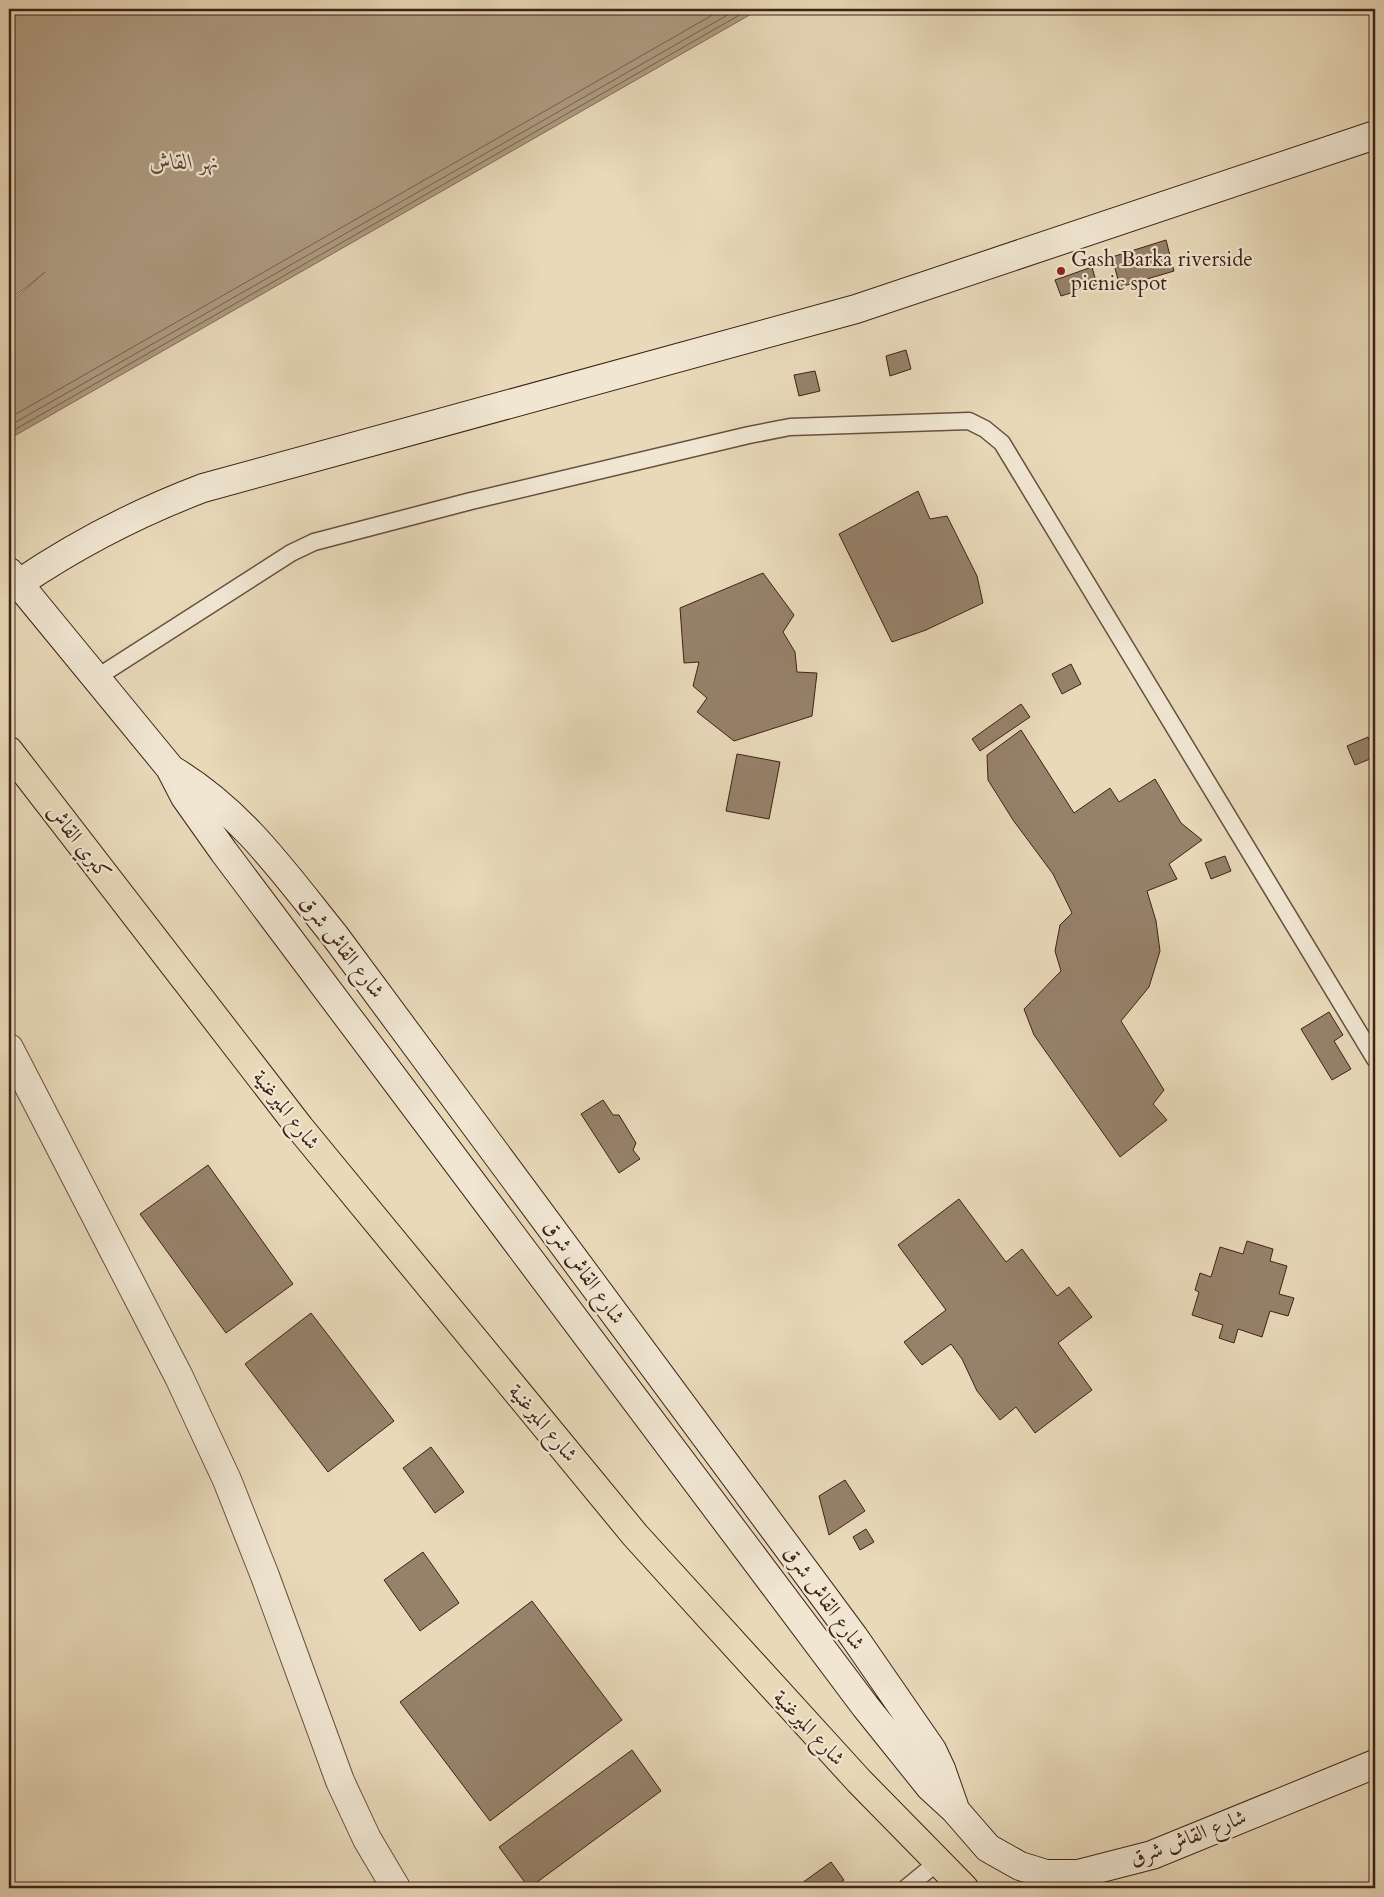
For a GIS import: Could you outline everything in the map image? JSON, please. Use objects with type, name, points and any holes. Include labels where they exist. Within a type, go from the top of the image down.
[{"type":"main road","points":[[14,578],[53,560],[119,523],[204,488],[856,309],[1375,135]]},
{"type":"main road","name":"شارع القاش شرق","points":[[14,578],[170,768],[186,797],[224,852],[853,1690],[930,1787],[955,1810],[988,1848],[1020,1866],[1046,1874],[1078,1874],[1152,1855],[1375,1764]]},
{"type":"main road","name":"كبري القاش","points":[[9,751],[149,934]]},
{"type":"main road","name":"شارع القاش شرق","points":[[170,768],[199,786],[231,813],[258,841],[335,936],[854,1637],[932,1750],[941,1769],[955,1810]]},
{"type":"main road","name":"شارع الميرغنية","points":[[149,934],[306,1136],[635,1535],[852,1774],[964,1888]]},
{"type":"main road","points":[[9,1048],[179,1377],[227,1480],[265,1576],[340,1780],[367,1839],[396,1888]]},
{"type":"lane","points":[[96,678],[291,552],[314,542],[480,498],[782,428],[969,421],[985,429],[1002,443],[1375,1059]]},
{"type":"lane","points":[[906,1888],[939,1861]]},
{"type":"water","name":"نهر القاش","points":[[9,9],[760,9],[9,439],[9,304],[45,272],[9,301]]},
{"type":"building","points":[[1166,240],[1174,271],[1120,287],[1112,257]]},
{"type":"building","points":[[1092,267],[1097,285],[1061,296],[1055,280]]},
{"type":"building","points":[[906,350],[911,369],[890,376],[886,356]]},
{"type":"building","points":[[815,371],[820,391],[799,396],[794,375]]},
{"type":"building","points":[[918,491],[930,519],[947,516],[977,576],[983,603],[926,630],[892,642],[839,534]]},
{"type":"building","points":[[763,573],[794,615],[783,632],[795,652],[797,672],[817,673],[812,716],[734,741],[697,712],[707,698],[693,686],[699,662],[684,663],[680,608]]},
{"type":"building","points":[[1071,664],[1081,684],[1062,694],[1052,674]]},
{"type":"building","points":[[1021,704],[1030,717],[980,751],[972,739]]},
{"type":"building","points":[[1021,730],[1074,813],[1110,788],[1119,802],[1155,779],[1181,823],[1202,840],[1169,864],[1177,879],[1147,891],[1156,921],[1160,951],[1149,987],[1121,1021],[1164,1090],[1153,1104],[1167,1120],[1120,1157],[1034,1035],[1024,1009],[1061,971],[1055,951],[1060,925],[1072,913],[1053,874],[1013,820],[988,780],[987,755]]},
{"type":"building","points":[[1368,737],[1375,757],[1355,765],[1347,746]]},
{"type":"building","points":[[737,754],[780,762],[769,819],[726,811]]},
{"type":"building","points":[[1225,856],[1231,871],[1211,879],[1205,863]]},
{"type":"building","points":[[1329,1012],[1343,1035],[1334,1041],[1351,1069],[1332,1080],[1301,1029]]},
{"type":"building","points":[[603,1100],[613,1115],[619,1115],[636,1143],[633,1150],[640,1159],[619,1173],[581,1114]]},
{"type":"building","points":[[1375,1147],[1375,1162],[1369,1150]]},
{"type":"building","points":[[208,1165],[293,1284],[226,1333],[140,1214]]},
{"type":"building","points":[[959,1199],[1006,1262],[1022,1249],[1057,1296],[1069,1287],[1092,1317],[1058,1343],[1092,1390],[1035,1433],[1016,1407],[1000,1420],[977,1391],[962,1359],[951,1344],[922,1365],[904,1342],[946,1310],[898,1245]]},
{"type":"building","points":[[1247,1241],[1273,1249],[1270,1261],[1287,1266],[1279,1294],[1294,1298],[1288,1316],[1270,1311],[1262,1337],[1238,1329],[1234,1343],[1219,1338],[1223,1325],[1192,1315],[1199,1292],[1195,1290],[1200,1273],[1211,1277],[1220,1247],[1243,1254]]},
{"type":"building","points":[[311,1313],[394,1421],[328,1472],[245,1364]]},
{"type":"building","points":[[431,1447],[464,1492],[435,1513],[403,1468]]},
{"type":"building","points":[[845,1480],[865,1511],[829,1535],[819,1496]]},
{"type":"building","points":[[866,1529],[874,1542],[860,1550],[853,1537]]},
{"type":"building","points":[[423,1552],[459,1603],[420,1631],[384,1580]]},
{"type":"building","points":[[532,1601],[622,1720],[490,1821],[400,1702]]},
{"type":"building","points":[[632,1750],[661,1791],[529,1888],[499,1847]]},
{"type":"building","points":[[831,1862],[844,1880],[833,1888],[795,1888]]},
{"type":"place","name":"Gash Barka riverside picnic spot","points":[[1061,271]]}]
